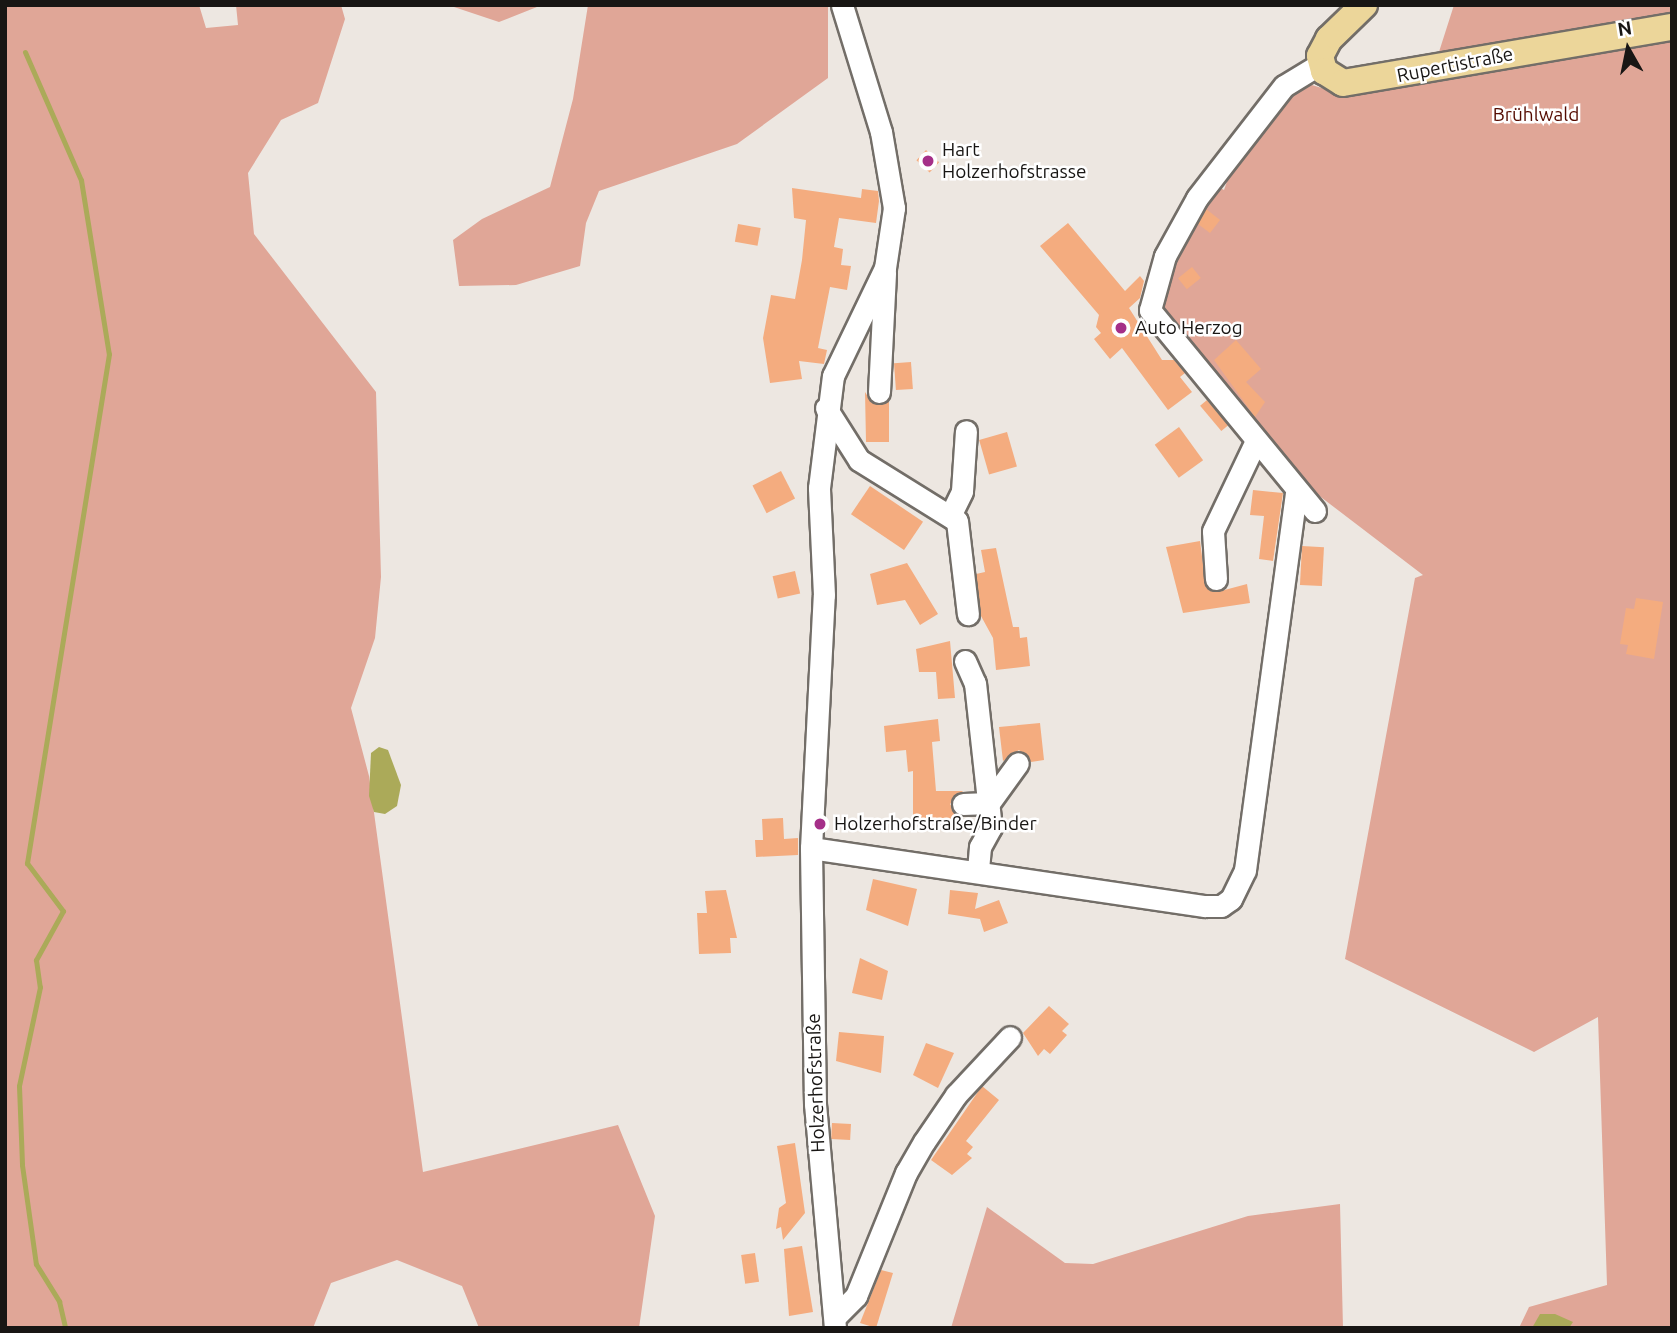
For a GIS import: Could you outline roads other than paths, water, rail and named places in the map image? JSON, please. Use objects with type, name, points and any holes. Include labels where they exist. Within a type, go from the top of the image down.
[{"type":"main road","points":[[1320,64],[1329,38],[1364,5]]},
{"type":"main road","name":"Rupertistraße","points":[[1320,64],[1334,79],[1353,84],[1672,27]]},
{"type":"street","name":"Holzerhofstraße","points":[[835,1322],[815,1104],[811,848],[824,595],[819,488],[826,408],[832,376],[885,268],[894,208],[881,132],[842,5]]},
{"type":"street","points":[[1315,511],[1150,310],[1166,256],[1197,198],[1284,86],[1320,64]]},
{"type":"street","points":[[879,392],[885,268]]},
{"type":"street","points":[[826,408],[859,460],[890,483],[951,514],[957,521],[968,614]]},
{"type":"street","points":[[951,514],[962,491],[966,431]]},
{"type":"street","points":[[1216,579],[1213,531],[1256,441]]},
{"type":"street","points":[[811,848],[978,869],[1205,906],[1221,906],[1240,889],[1296,491]]},
{"type":"street","points":[[965,662],[975,683],[991,827],[980,847],[978,869]]},
{"type":"street","points":[[989,803],[1018,763]]},
{"type":"street","points":[[963,804],[989,803]]},
{"type":"street","name":"Holzerhofstraße","points":[[835,1322],[856,1296],[906,1173],[924,1142],[956,1095],[1010,1037]]},
{"type":"waterway","points":[[25,52],[81,180],[109,354],[27,863],[63,911],[36,960],[40,987],[19,1086],[22,1165],[36,1264],[59,1301],[65,1328]]},
{"type":"place","name":"Hart Holzerhofstrasse","points":[[928,161]]},
{"type":"place","name":"Auto Herzog","points":[[1121,328]]},
{"type":"place","name":"Holzerhofstraße/Binder","points":[[820,824]]},
{"type":"park label","name":"Brühlwald","points":[[1536,115]]}]
